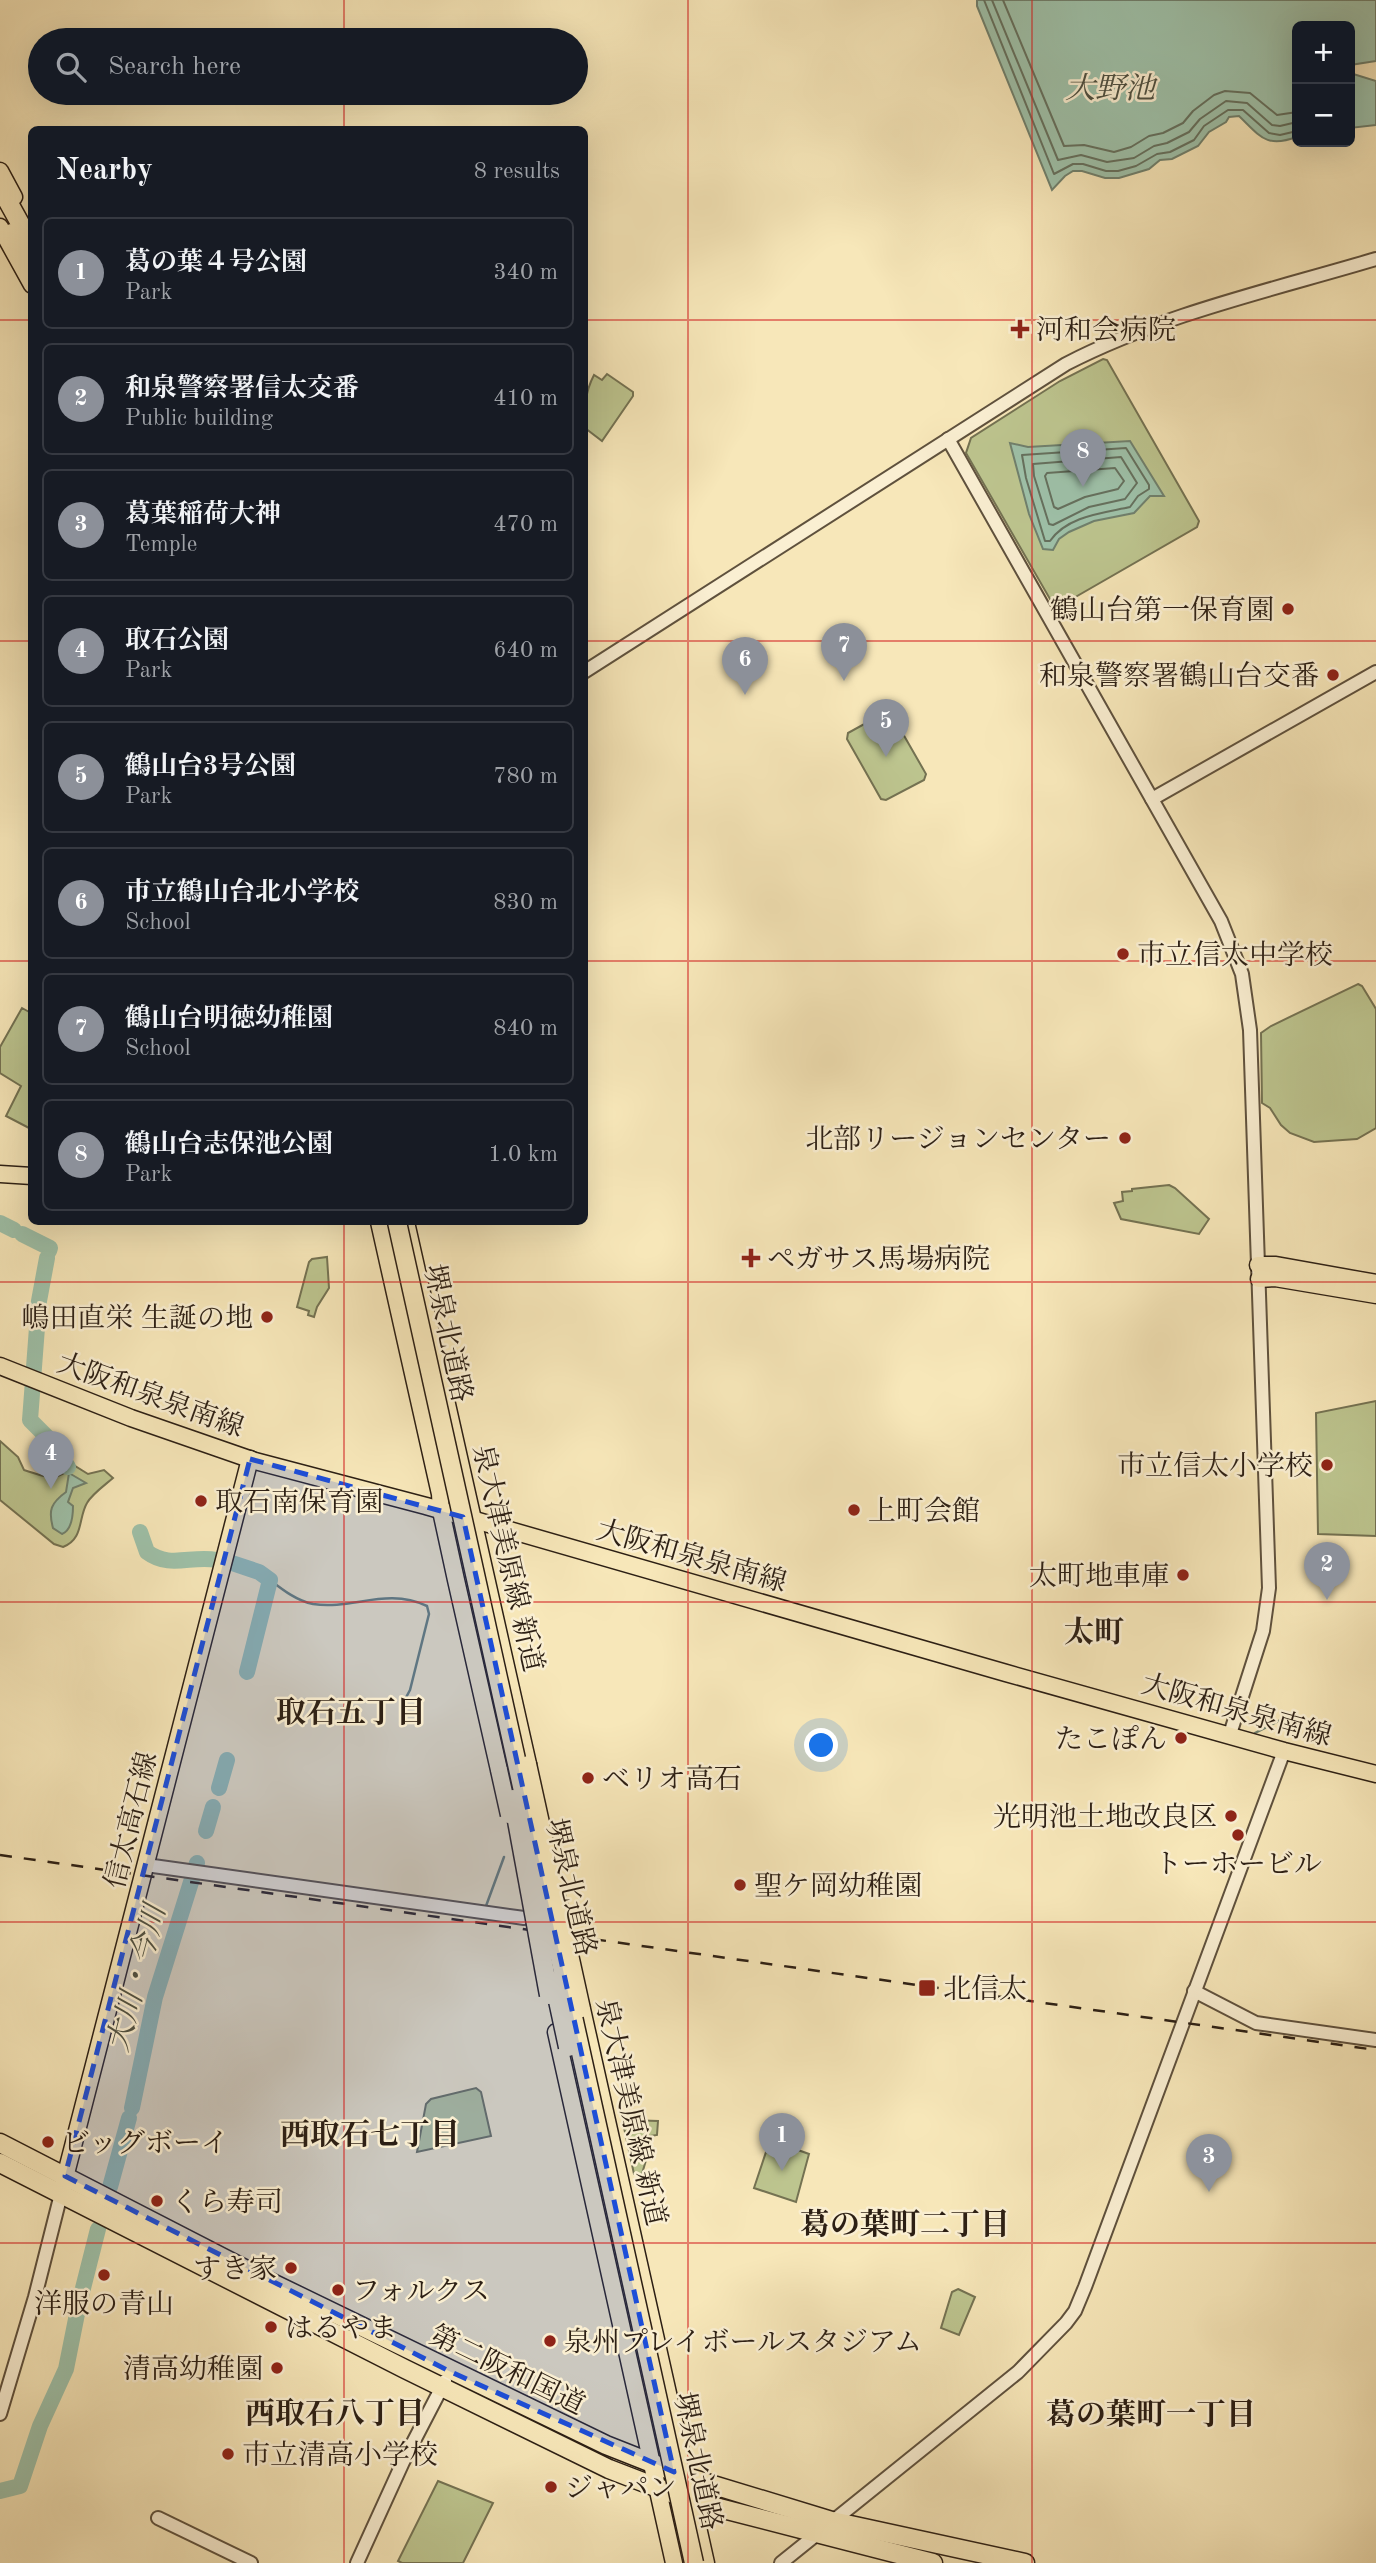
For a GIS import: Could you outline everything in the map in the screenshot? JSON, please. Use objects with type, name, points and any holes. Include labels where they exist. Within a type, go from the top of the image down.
[{"type":"highway","points":[[0,187],[28,238]]},
{"type":"highway","points":[[0,212],[28,263]]},
{"type":"highway","name":"堺泉北道路","points":[[387,1225],[694,2563]]},
{"type":"highway","name":"堺泉北道路","points":[[398,1225],[682,2563]]},
{"type":"highway","points":[[519,1798],[582,2008]]},
{"type":"highway","points":[[519,1798],[552,2013]]},
{"type":"highway","name":"第二阪和国道","points":[[0,2143],[63,2185]]},
{"type":"highway","name":"第二阪和国道","points":[[0,2163],[63,2185],[280,2287],[609,2469],[692,2501],[933,2563]]},
{"type":"highway","name":"第二阪和国道","points":[[446,2379],[687,2477],[832,2521],[1025,2563]]},
{"type":"main road","points":[[0,172],[28,223]]},
{"type":"main road","points":[[0,227],[28,278]]},
{"type":"main road","points":[[0,1174],[28,1177]]},
{"type":"main road","points":[[0,1185],[28,1187]]},
{"type":"main road","name":"泉大津美原線 新道","points":[[380,1225],[674,2563]]},
{"type":"main road","name":"泉大津美原線 新道","points":[[407,1225],[706,2563]]},
{"type":"main road","points":[[1258,1272],[1276,1265],[1376,1283]]},
{"type":"main road","points":[[1258,1272],[1275,1278],[1376,1295]]},
{"type":"main road","name":"大阪和泉泉南線","points":[[0,1366],[131,1418],[250,1459],[474,1520],[1284,1751],[1376,1774]]},
{"type":"main road","name":"信太高石線","points":[[63,2185],[250,1459]]},
{"type":"street","points":[[588,669],[1066,363],[1128,334],[1376,259]]},
{"type":"street","points":[[947,439],[1221,921],[1241,974],[1250,1030],[1269,1588],[1263,1631],[1230,1734]]},
{"type":"street","points":[[1152,799],[1376,672]]},
{"type":"street","points":[[781,2563],[1018,2372],[1075,2311],[1115,2213],[1284,1751]]},
{"type":"street","points":[[146,1865],[524,1918]]},
{"type":"street","points":[[1194,1991],[1256,2023],[1376,2040]]},
{"type":"street","points":[[0,2414],[35,2297],[63,2185]]},
{"type":"street","points":[[356,2563],[403,2462],[446,2379]]},
{"type":"street","points":[[158,2518],[251,2563]]},
{"type":"highlighted area","points":[[250,1459],[463,1517],[674,2472],[451,2372],[65,2176]]},
{"type":"shaded area","points":[[1103,359],[1107,360],[1199,521],[1197,527],[1058,607],[1054,606],[966,453],[971,438],[1060,381]]},
{"type":"shaded area","points":[[607,374],[633,392],[633,396],[602,441],[588,430],[588,393],[594,375],[602,380]]},
{"type":"shaded area","points":[[886,712],[891,713],[926,774],[924,780],[886,800],[881,799],[847,739],[848,733]]},
{"type":"shaded area","points":[[1358,984],[1376,1009],[1376,1128],[1357,1139],[1314,1142],[1290,1133],[1270,1108],[1262,1103],[1261,1033]]},
{"type":"shaded area","points":[[22,1008],[28,1011],[28,1127],[6,1116],[21,1086],[0,1073],[0,1047]]},
{"type":"shaded area","points":[[1169,1185],[1209,1219],[1199,1234],[1121,1219],[1114,1203],[1123,1201],[1122,1192]]},
{"type":"shaded area","points":[[327,1257],[329,1288],[314,1317],[308,1315],[309,1311],[297,1307],[309,1262]]},
{"type":"shaded area","points":[[1376,1401],[1376,1536],[1318,1534],[1316,1413]]},
{"type":"shaded area","points":[[0,1441],[18,1457],[24,1470],[56,1477],[75,1466],[88,1474],[104,1470],[113,1478],[89,1500],[77,1534],[70,1543],[63,1547],[54,1544],[0,1500]]},
{"type":"shaded area","points":[[476,2088],[481,2092],[491,2136],[417,2152],[426,2104],[431,2099]]},
{"type":"shaded area","points":[[627,2120],[658,2121],[657,2135],[651,2136],[645,2150],[647,2157],[641,2177],[634,2174],[623,2123]]},
{"type":"shaded area","points":[[770,2140],[809,2154],[796,2202],[754,2188]]},
{"type":"shaded area","points":[[958,2289],[975,2297],[959,2335],[941,2328],[952,2292]]},
{"type":"shaded area","points":[[438,2481],[493,2503],[463,2563],[402,2563],[398,2561]]},
{"type":"water","name":"大野池","points":[[977,0],[1376,0],[1376,61],[1355,64],[1355,21],[1292,21],[1292,138],[1278,141],[1265,139],[1239,116],[1229,117],[1226,122],[1209,132],[1198,146],[1172,159],[1160,160],[1149,169],[1119,178],[1105,178],[1073,171],[1052,190],[977,6]]},
{"type":"water","points":[[1355,75],[1376,81],[1376,125],[1355,127]]},
{"type":"water","points":[[1130,441],[1164,496],[1150,496],[1134,513],[1094,521],[1059,539],[1053,550],[1043,549],[1029,514],[1010,443],[1028,447]]},
{"type":"water","points":[[69,1473],[86,1483],[73,1488],[68,1502],[73,1506],[73,1514],[68,1529],[62,1534],[53,1528],[51,1512],[54,1503],[66,1492]]},
{"type":"waterway","name":"大川・今川","points":[[0,1223],[14,1230]]},
{"type":"waterway","name":"大川・今川","points":[[22,1234],[50,1248],[49,1251]]},
{"type":"waterway","name":"大川・今川","points":[[47,1258],[39,1301],[30,1420],[53,1443],[68,1467]]},
{"type":"waterway","name":"大川・今川","points":[[140,1532],[147,1552],[164,1560],[217,1560]]},
{"type":"waterway","name":"大川・今川","points":[[232,1563],[259,1572],[270,1580],[247,1672]]},
{"type":"waterway","points":[[270,1580],[296,1598],[313,1604],[398,1599],[427,1606],[429,1614],[410,1690],[402,1705]]},
{"type":"waterway","points":[[1255,1733],[1292,1714]]},
{"type":"waterway","name":"大川・今川","points":[[219,1788],[227,1760]]},
{"type":"waterway","name":"大川・今川","points":[[206,1831],[213,1807]]},
{"type":"waterway","points":[[486,1906],[504,1857]]},
{"type":"waterway","name":"大川・今川","points":[[132,2108],[155,1997],[197,1863]]},
{"type":"waterway","name":"大川・今川","points":[[110,2187],[129,2118]]},
{"type":"waterway","name":"大川・今川","points":[[0,2491],[20,2486],[40,2426],[66,2369],[98,2229]]},
{"type":"railway","points":[[0,1855],[1376,2050]]},
{"type":"place","name":"河和会病院","points":[[1020,329]]},
{"type":"place","name":"鶴山台志保池公園","points":[[1083,487]]},
{"type":"place","name":"鶴山台第一保育園","points":[[1288,609]]},
{"type":"place","name":"和泉警察署鶴山台交番","points":[[1333,675]]},
{"type":"place","name":"鶴山台明徳幼稚園","points":[[844,681]]},
{"type":"place","name":"市立鶴山台北小学校","points":[[745,695]]},
{"type":"place","name":"鶴山台3号公園","points":[[886,757]]},
{"type":"place","name":"市立信太中学校","points":[[1123,954]]},
{"type":"place","name":"北部リージョンセンター","points":[[1125,1138]]},
{"type":"place","name":"ペガサス馬場病院","points":[[751,1258]]},
{"type":"place","name":"嶋田直栄 生誕の地","points":[[267,1317]]},
{"type":"place","name":"市立信太小学校","points":[[1327,1465]]},
{"type":"place","name":"取石公園","points":[[51,1489]]},
{"type":"place","name":"取石南保育園","points":[[201,1501]]},
{"type":"place","name":"上町会館","points":[[854,1510]]},
{"type":"place","name":"太町地車庫","points":[[1183,1575]]},
{"type":"place","name":"和泉警察署信太交番","points":[[1327,1600]]},
{"type":"place","name":"たこぽん","points":[[1181,1738]]},
{"type":"place","name":"ベリオ高石","points":[[588,1778]]},
{"type":"place","name":"光明池土地改良区","points":[[1231,1816]]},
{"type":"place","name":"トーホービル","points":[[1238,1835]]},
{"type":"place","name":"聖ケ岡幼稚園","points":[[740,1885]]},
{"type":"place","name":"北信太","points":[[927,1988]]},
{"type":"place","name":"ビッグボーイ","points":[[48,2142]]},
{"type":"place","name":"葛の葉４号公園","points":[[782,2171]]},
{"type":"place","name":"葛葉稲荷大神","points":[[1209,2192]]},
{"type":"place","name":"くら寿司","points":[[157,2201]]},
{"type":"place","name":"すき家","points":[[291,2268]]},
{"type":"place","name":"洋服の青山","points":[[104,2275]]},
{"type":"place","name":"フォルクス","points":[[338,2290]]},
{"type":"place","name":"はるやま","points":[[271,2327]]},
{"type":"place","name":"泉州プレイボールスタジアム","points":[[550,2341]]},
{"type":"place","name":"清高幼稚園","points":[[277,2368]]},
{"type":"place","name":"市立清高小学校","points":[[228,2454]]},
{"type":"place","name":"ジャパン","points":[[551,2487]]},
{"type":"district","name":"太町","points":[[1094,1632]]},
{"type":"district","name":"取石五丁目","points":[[351,1712]]},
{"type":"district","name":"西取石七丁目","points":[[370,2134]]},
{"type":"district","name":"葛の葉町二丁目","points":[[905,2224]]},
{"type":"district","name":"西取石八丁目","points":[[335,2413]]},
{"type":"district","name":"葛の葉町一丁目","points":[[1151,2414]]}]
